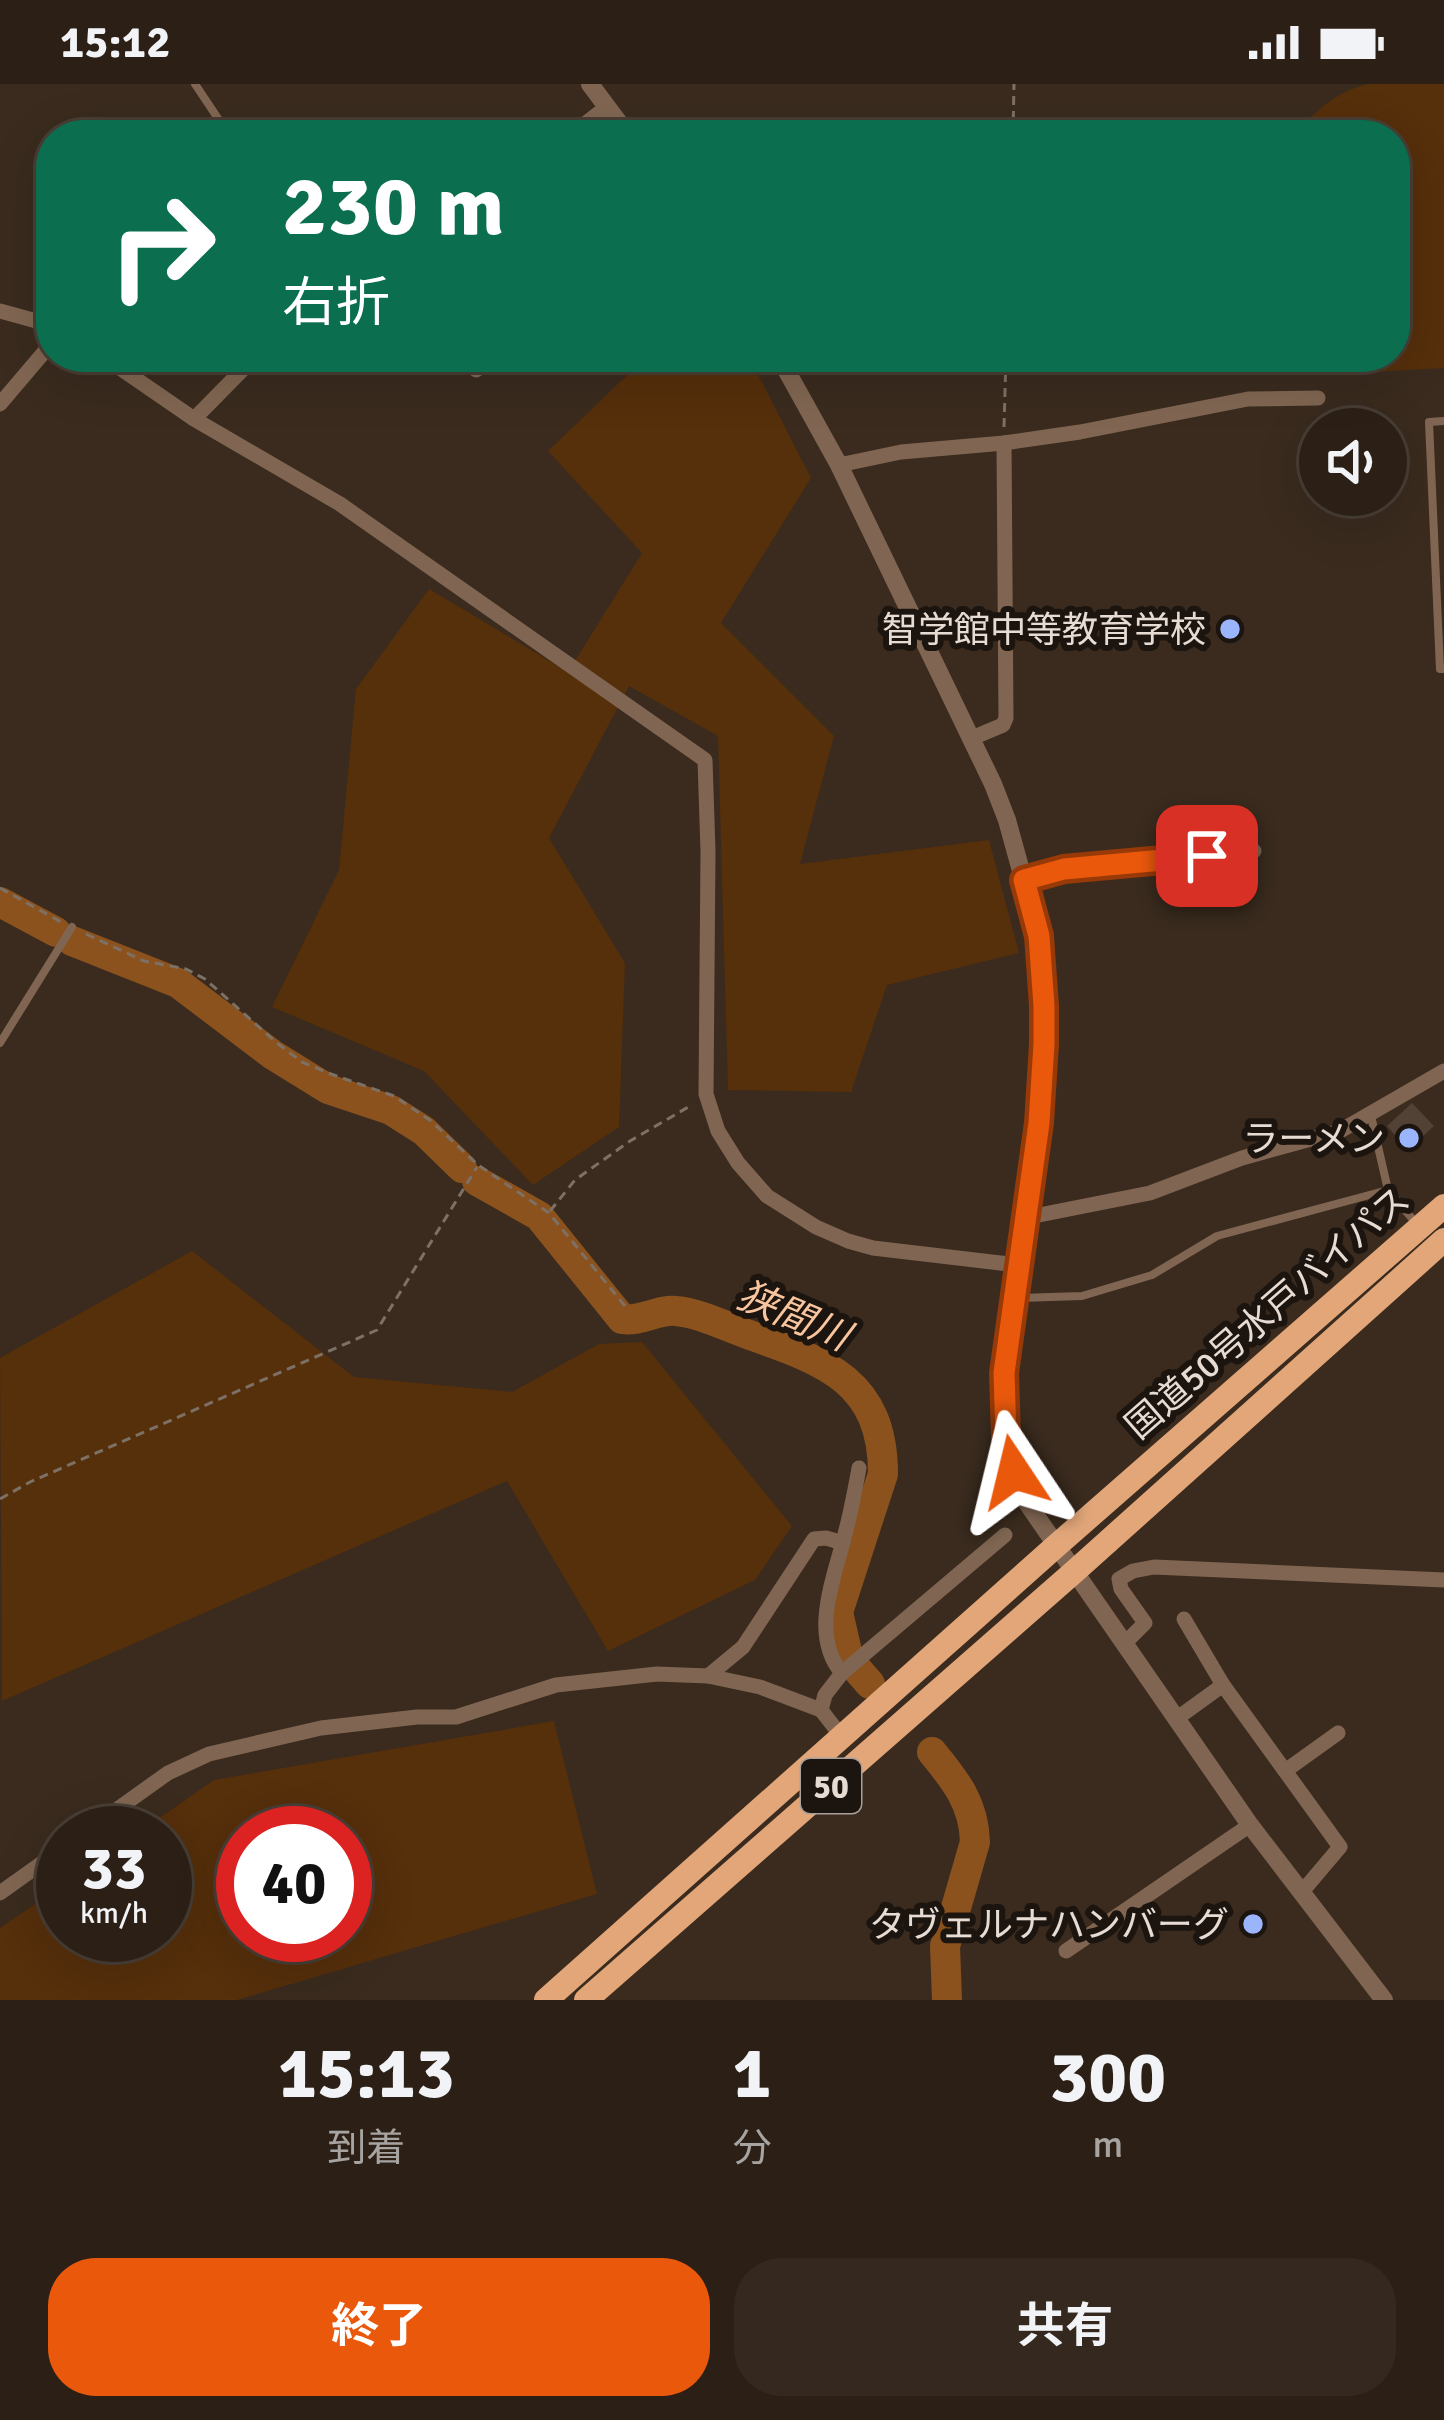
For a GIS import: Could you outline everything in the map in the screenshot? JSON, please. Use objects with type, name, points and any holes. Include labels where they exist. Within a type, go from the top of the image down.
[{"type":"highway","name":"国道50号水戸バイパス","points":[[546,2000],[1444,1206]]},
{"type":"highway","name":"国道50号水戸バイパス","points":[[586,2000],[1444,1240]]},
{"type":"street","points":[[590,84],[618,120]]},
{"type":"street","points":[[590,120],[599,113],[613,113]]},
{"type":"street","points":[[0,310],[36,321]]},
{"type":"street","points":[[0,404],[36,362]]},
{"type":"street","points":[[126,372],[194,419],[340,504],[705,760],[706,1094],[718,1131],[767,1196],[816,1227],[873,1247],[1018,1265]]},
{"type":"street","points":[[194,419],[240,372]]},
{"type":"street","points":[[787,372],[839,464],[971,738],[1007,820],[1039,936],[1044,1006],[1041,1102],[1004,1373],[1006,1437],[1025,1500],[1250,1825],[1384,2000]]},
{"type":"street","points":[[839,464],[902,452],[1080,432],[1248,399],[1318,398]]},
{"type":"street","points":[[971,738],[1003,725],[1007,710],[1004,443]]},
{"type":"street","points":[[1024,880],[1064,869],[1254,851]]},
{"type":"street","points":[[1024,1218],[1150,1193],[1242,1158],[1340,1131],[1444,1071]]},
{"type":"street","points":[[842,1673],[833,1663],[826,1604],[859,1468]]},
{"type":"street","points":[[821,1709],[842,1673],[1005,1535]]},
{"type":"street","points":[[708,1676],[743,1647],[814,1539],[843,1543]]},
{"type":"street","points":[[1125,1643],[1145,1623],[1121,1589],[1119,1579],[1132,1570],[1259,1570],[1444,1580]]},
{"type":"street","points":[[1184,1619],[1223,1685],[1340,1847],[1301,1893]]},
{"type":"street","points":[[122,1806],[168,1773],[241,1745],[321,1728],[456,1717],[556,1685],[657,1674],[708,1676],[760,1687],[821,1709],[842,1737]]},
{"type":"street","points":[[1176,1719],[1223,1685]]},
{"type":"street","points":[[1285,1771],[1338,1732]]},
{"type":"street","points":[[1066,1952],[1250,1825]]},
{"type":"street","points":[[0,1893],[36,1867]]},
{"type":"lane","points":[[196,84],[219,120]]},
{"type":"lane","points":[[1444,421],[1429,422],[1440,669],[1444,669]]},
{"type":"lane","points":[[0,1043],[72,927]]},
{"type":"lane","points":[[1371,1116],[1388,1190],[1419,1227]]},
{"type":"lane","points":[[1013,1298],[1082,1296],[1152,1275],[1217,1236],[1388,1190]]},
{"type":"path","points":[[1013,120],[1014,84]]},
{"type":"path","points":[[1004,443],[1006,372]]},
{"type":"path","points":[[0,888],[144,961],[186,969],[205,979],[302,1062],[394,1096],[431,1121],[478,1165],[549,1213],[626,1306]]},
{"type":"path","points":[[549,1213],[575,1180],[706,1094]]},
{"type":"path","points":[[0,1499],[376,1330],[478,1165]]},
{"type":"shaded area","points":[[1368,84],[1444,84],[1444,368],[1410,370],[1410,120],[1308,120],[1346,92]]},
{"type":"shaded area","points":[[630,372],[757,372],[811,478],[721,623],[834,736],[800,864],[989,840],[1019,953],[887,985],[851,1092],[728,1090],[718,736],[629,686],[549,838],[625,963],[619,1127],[533,1185],[424,1071],[272,1007],[339,870],[356,689],[429,589],[568,672],[642,553],[548,451]]},
{"type":"shaded area","points":[[192,1251],[354,1377],[512,1392],[599,1344],[642,1342],[792,1526],[755,1580],[608,1651],[507,1481],[2,1701],[0,1358]]},
{"type":"shaded area","points":[[554,1721],[597,1894],[372,1960],[372,1806],[216,1806],[216,1962],[366,1962],[237,2000],[0,2000],[0,1928],[36,1903],[36,1962],[192,1962],[192,1806],[177,1806],[214,1780]]},
{"type":"building","name":"ラーメン","points":[[1412,1103],[1434,1126],[1408,1150],[1387,1126]]},
{"type":"waterway","name":"狭間川","points":[[0,902],[56,932]]},
{"type":"waterway","name":"狭間川","points":[[72,941],[178,983],[273,1055],[328,1089],[391,1110],[424,1131],[462,1168]]},
{"type":"waterway","name":"狭間川","points":[[477,1181],[539,1216],[622,1319],[669,1311],[703,1317],[824,1365],[860,1396],[873,1416],[883,1474],[838,1612],[848,1656]]},
{"type":"waterway","name":"狭間川","points":[[856,1668],[870,1684]]},
{"type":"waterway","name":"狭間川","points":[[932,1752],[967,1804],[975,1842],[945,1946],[947,2000]]},
{"type":"place","name":"智学館中等教育学校","points":[[1230,629]]},
{"type":"place","name":"ラーメン","points":[[1409,1138]]},
{"type":"place","name":"タヴェルナハンバーグ","points":[[1253,1924]]},
{"type":"route","points":[[1014,1472],[1006,1437],[1004,1373],[1039,1123],[1044,1044],[1039,936],[1024,880],[1064,869],[1207,856]]}]
